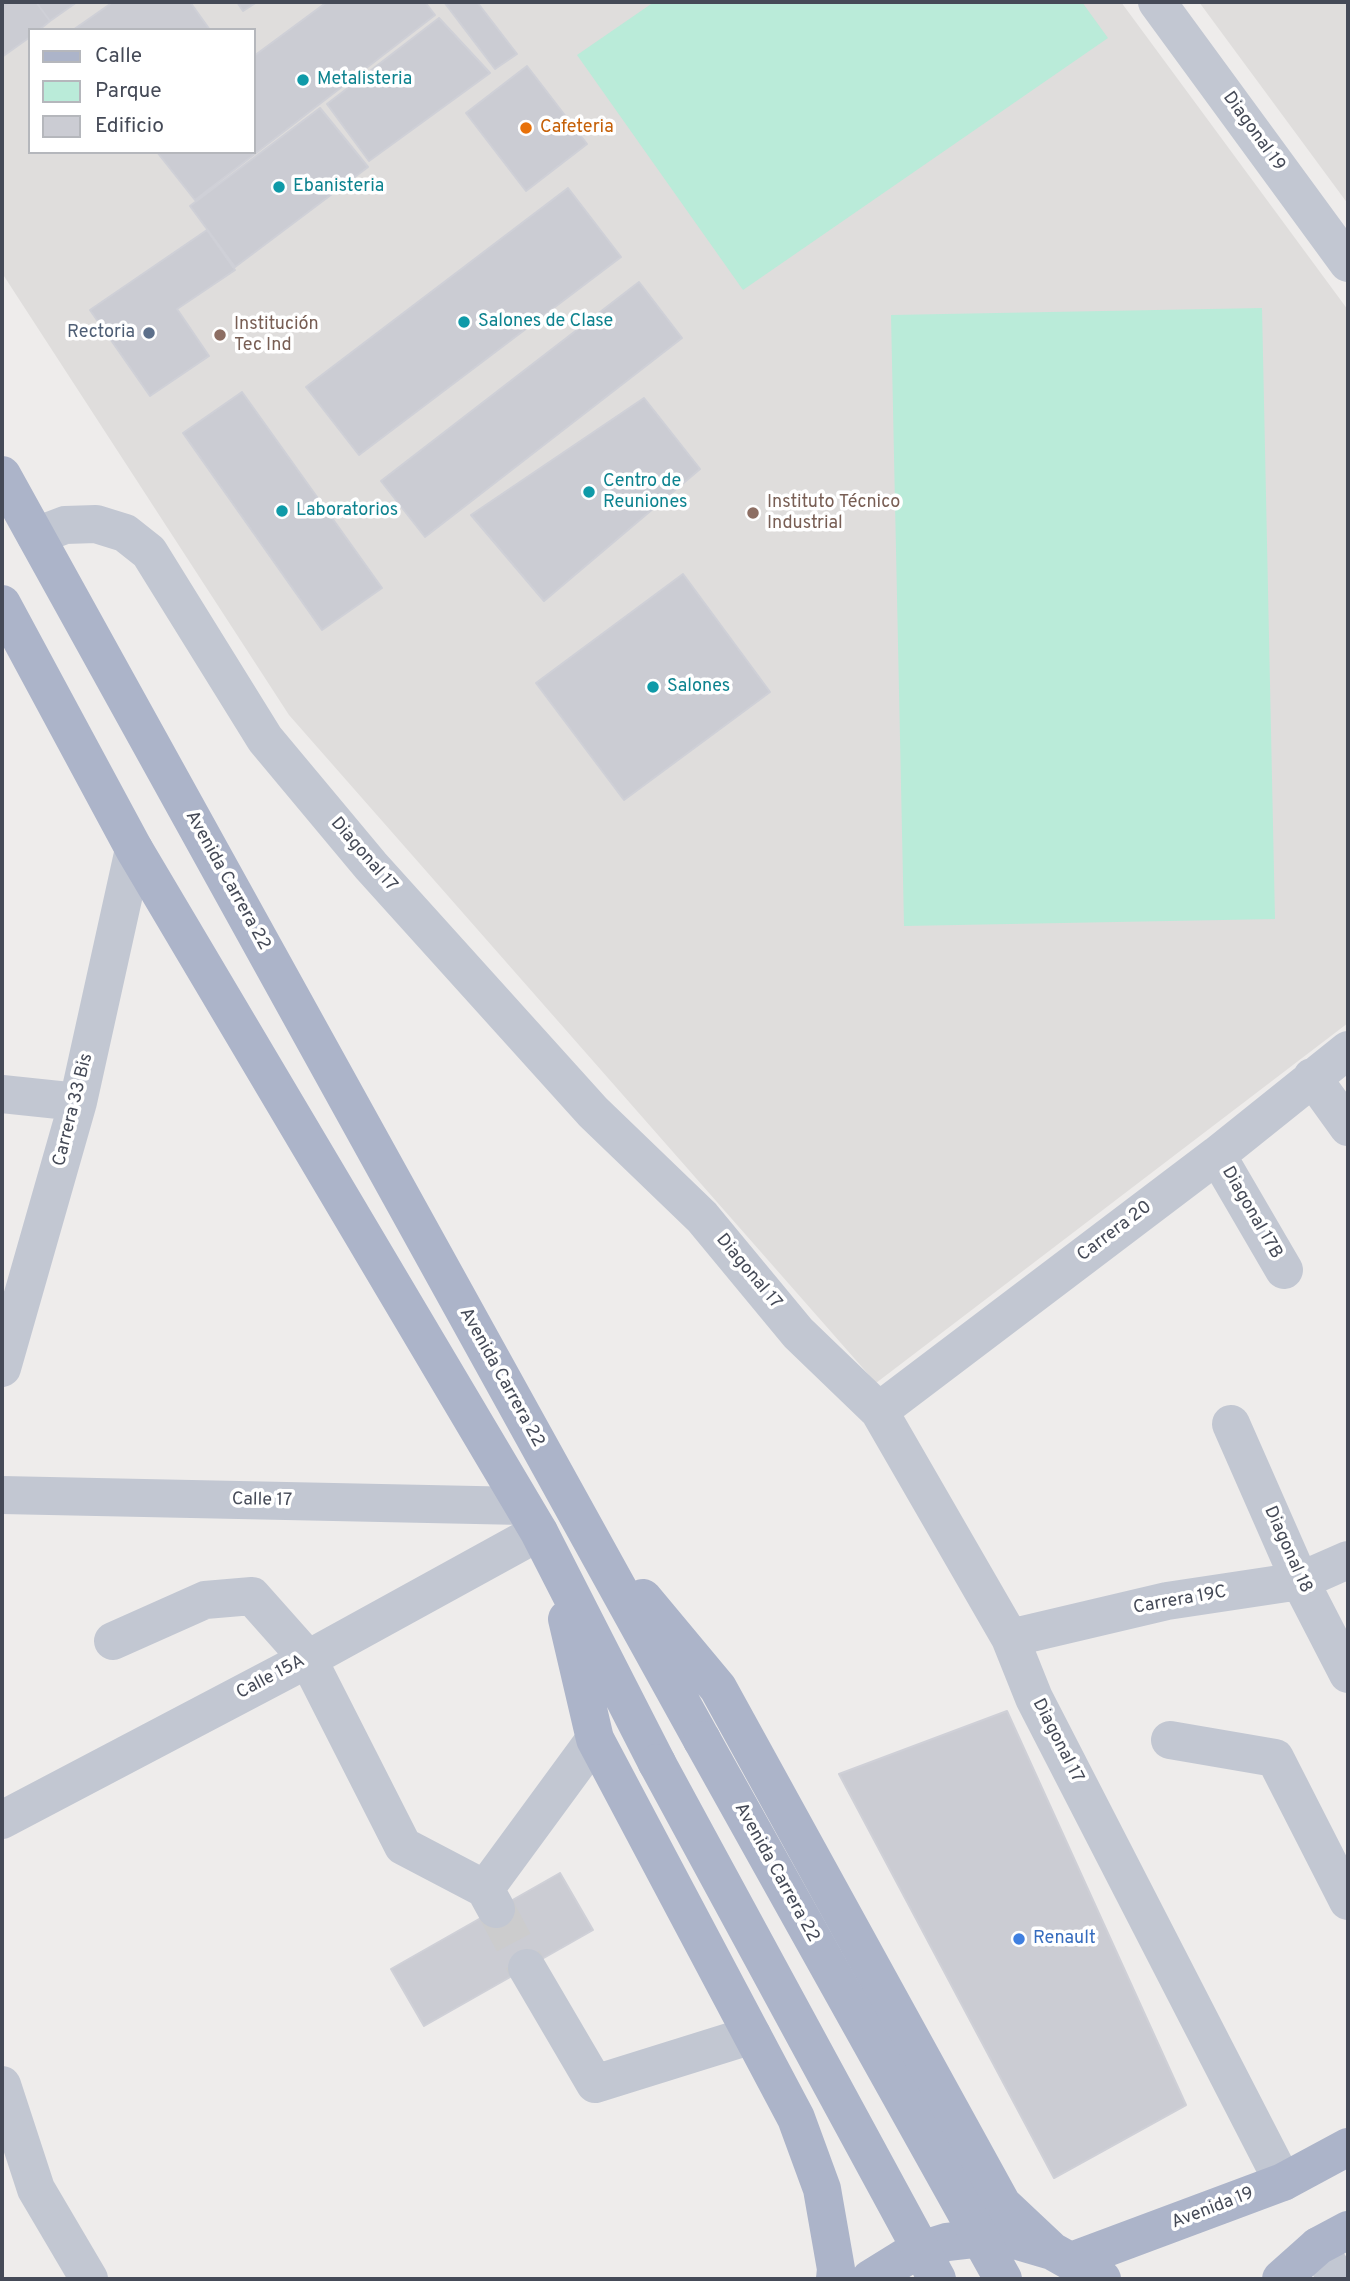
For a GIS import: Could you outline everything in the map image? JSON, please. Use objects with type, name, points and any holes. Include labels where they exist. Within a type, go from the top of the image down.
[{"type":"main road","name":"Avenida Carrera 22","points":[[2,475],[1003,2279]]},
{"type":"main road","points":[[2,604],[134,849],[538,1533],[657,1763],[937,2279]]},
{"type":"main road","points":[[587,1532],[718,1688],[1002,2204],[1076,2263]]},
{"type":"main road","points":[[538,1533],[595,1739],[796,2118],[822,2189],[835,2279]]},
{"type":"main road","name":"Avenida 19","points":[[1076,2263],[1283,2182],[1348,2147]]},
{"type":"main road","points":[[870,2279],[912,2253],[947,2242],[982,2238],[1018,2241],[1076,2263]]},
{"type":"main road","points":[[1281,2279],[1333,2239]]},
{"type":"street","name":"Diagonal 19","points":[[1157,2],[1348,263]]},
{"type":"street","name":"Diagonal 17","points":[[36,536],[65,525],[96,524],[125,533],[149,552],[265,739],[371,866],[593,1112],[702,1217],[798,1333],[878,1411],[1010,1638],[1034,1698],[1283,2182]]},
{"type":"street","name":"Carrera 33 Bis","points":[[2,1368],[78,1102],[134,849]]},
{"type":"street","name":"Carrera 20","points":[[878,1411],[1217,1155],[1348,1050]]},
{"type":"street","points":[[1312,1077],[1348,1127]]},
{"type":"street","points":[[2,1094],[78,1102]]},
{"type":"street","name":"Diagonal 17B","points":[[1217,1155],[1284,1270]]},
{"type":"street","name":"Diagonal 18","points":[[1231,1423],[1300,1581],[1348,1674]]},
{"type":"street","name":"Calle 17","points":[[2,1495],[538,1533]]},
{"type":"street","name":"Calle 15A","points":[[2,1820],[308,1659],[538,1533]]},
{"type":"street","name":"Carrera 19C","points":[[1010,1638],[1167,1601],[1300,1581],[1348,1560]]},
{"type":"street","points":[[113,1640],[205,1600],[252,1596],[308,1659],[403,1846],[490,1899],[595,1739]]},
{"type":"street","points":[[1170,1740],[1275,1758],[1348,1901]]},
{"type":"street","points":[[527,1968],[595,2084],[752,2035]]},
{"type":"street","points":[[2,2085],[36,2189],[89,2279]]},
{"type":"street","points":[[1333,2239],[1337,2279]]},
{"type":"shaded area","name":"Instituto Técnico Industrial","points":[[2,2],[1121,2],[1348,310],[1348,1023],[876,1383],[289,715],[2,273]]},
{"type":"shaded area","points":[[1199,2],[1348,2],[1348,204]]},
{"type":"green space","points":[[654,2],[1082,2],[1108,38],[743,290],[577,55]]},
{"type":"green space","points":[[1262,308],[1275,919],[904,926],[891,315]]},
{"type":"building","points":[[2,2],[36,2],[50,21],[41,28],[28,28],[28,38],[2,57]]},
{"type":"building","points":[[36,2],[77,2],[50,21]]},
{"type":"building","points":[[113,2],[190,2],[209,28],[76,28]]},
{"type":"building","points":[[237,2],[257,2],[243,11]]},
{"type":"building","name":"Metalisteria","points":[[327,2],[425,2],[435,15],[256,153],[256,55]]},
{"type":"building","points":[[444,2],[477,2],[517,54],[495,69]]},
{"type":"building","points":[[439,18],[490,73],[369,161],[327,104]]},
{"type":"building","name":"Cafeteria","points":[[527,66],[587,144],[526,191],[466,113]]},
{"type":"building","name":"Ebanisteria","points":[[320,108],[368,167],[235,267],[190,206]]},
{"type":"building","name":"Metalisteria","points":[[159,154],[255,154],[195,200]]},
{"type":"building","name":"Salones de Clase","points":[[568,188],[621,257],[359,455],[306,387]]},
{"type":"building","name":"Rectoria","points":[[207,230],[235,270],[177,309],[209,356],[150,396],[90,310]]},
{"type":"building","name":"Salones de Clase","points":[[639,282],[682,338],[425,537],[381,481]]},
{"type":"building","name":"Laboratorios","points":[[242,392],[382,588],[322,630],[183,433]]},
{"type":"building","name":"Centro de Reuniones","points":[[644,398],[700,469],[544,601],[471,515]]},
{"type":"building","name":"Salones","points":[[683,574],[770,692],[624,800],[536,683]]},
{"type":"building","name":"Renault","points":[[1007,1711],[1186,2105],[1054,2178],[839,1774]]},
{"type":"building","points":[[560,1873],[593,1930],[424,2026],[391,1969]]},
{"type":"tunnel","points":[[496,1909],[527,1968]]},
{"type":"place","name":"Metalisteria","points":[[303,80]]},
{"type":"place","name":"Cafeteria","points":[[526,128]]},
{"type":"place","name":"Ebanisteria","points":[[279,187]]},
{"type":"place","name":"Salones de Clase","points":[[464,322]]},
{"type":"place","name":"Rectoria","points":[[149,333]]},
{"type":"place","name":"Institución Tec Ind","points":[[220,335]]},
{"type":"place","name":"Centro de Reuniones","points":[[589,492]]},
{"type":"place","name":"Laboratorios","points":[[282,511]]},
{"type":"place","name":"Instituto Técnico Industrial","points":[[753,513]]},
{"type":"place","name":"Salones","points":[[653,687]]},
{"type":"place","name":"Renault","points":[[1019,1939]]}]
